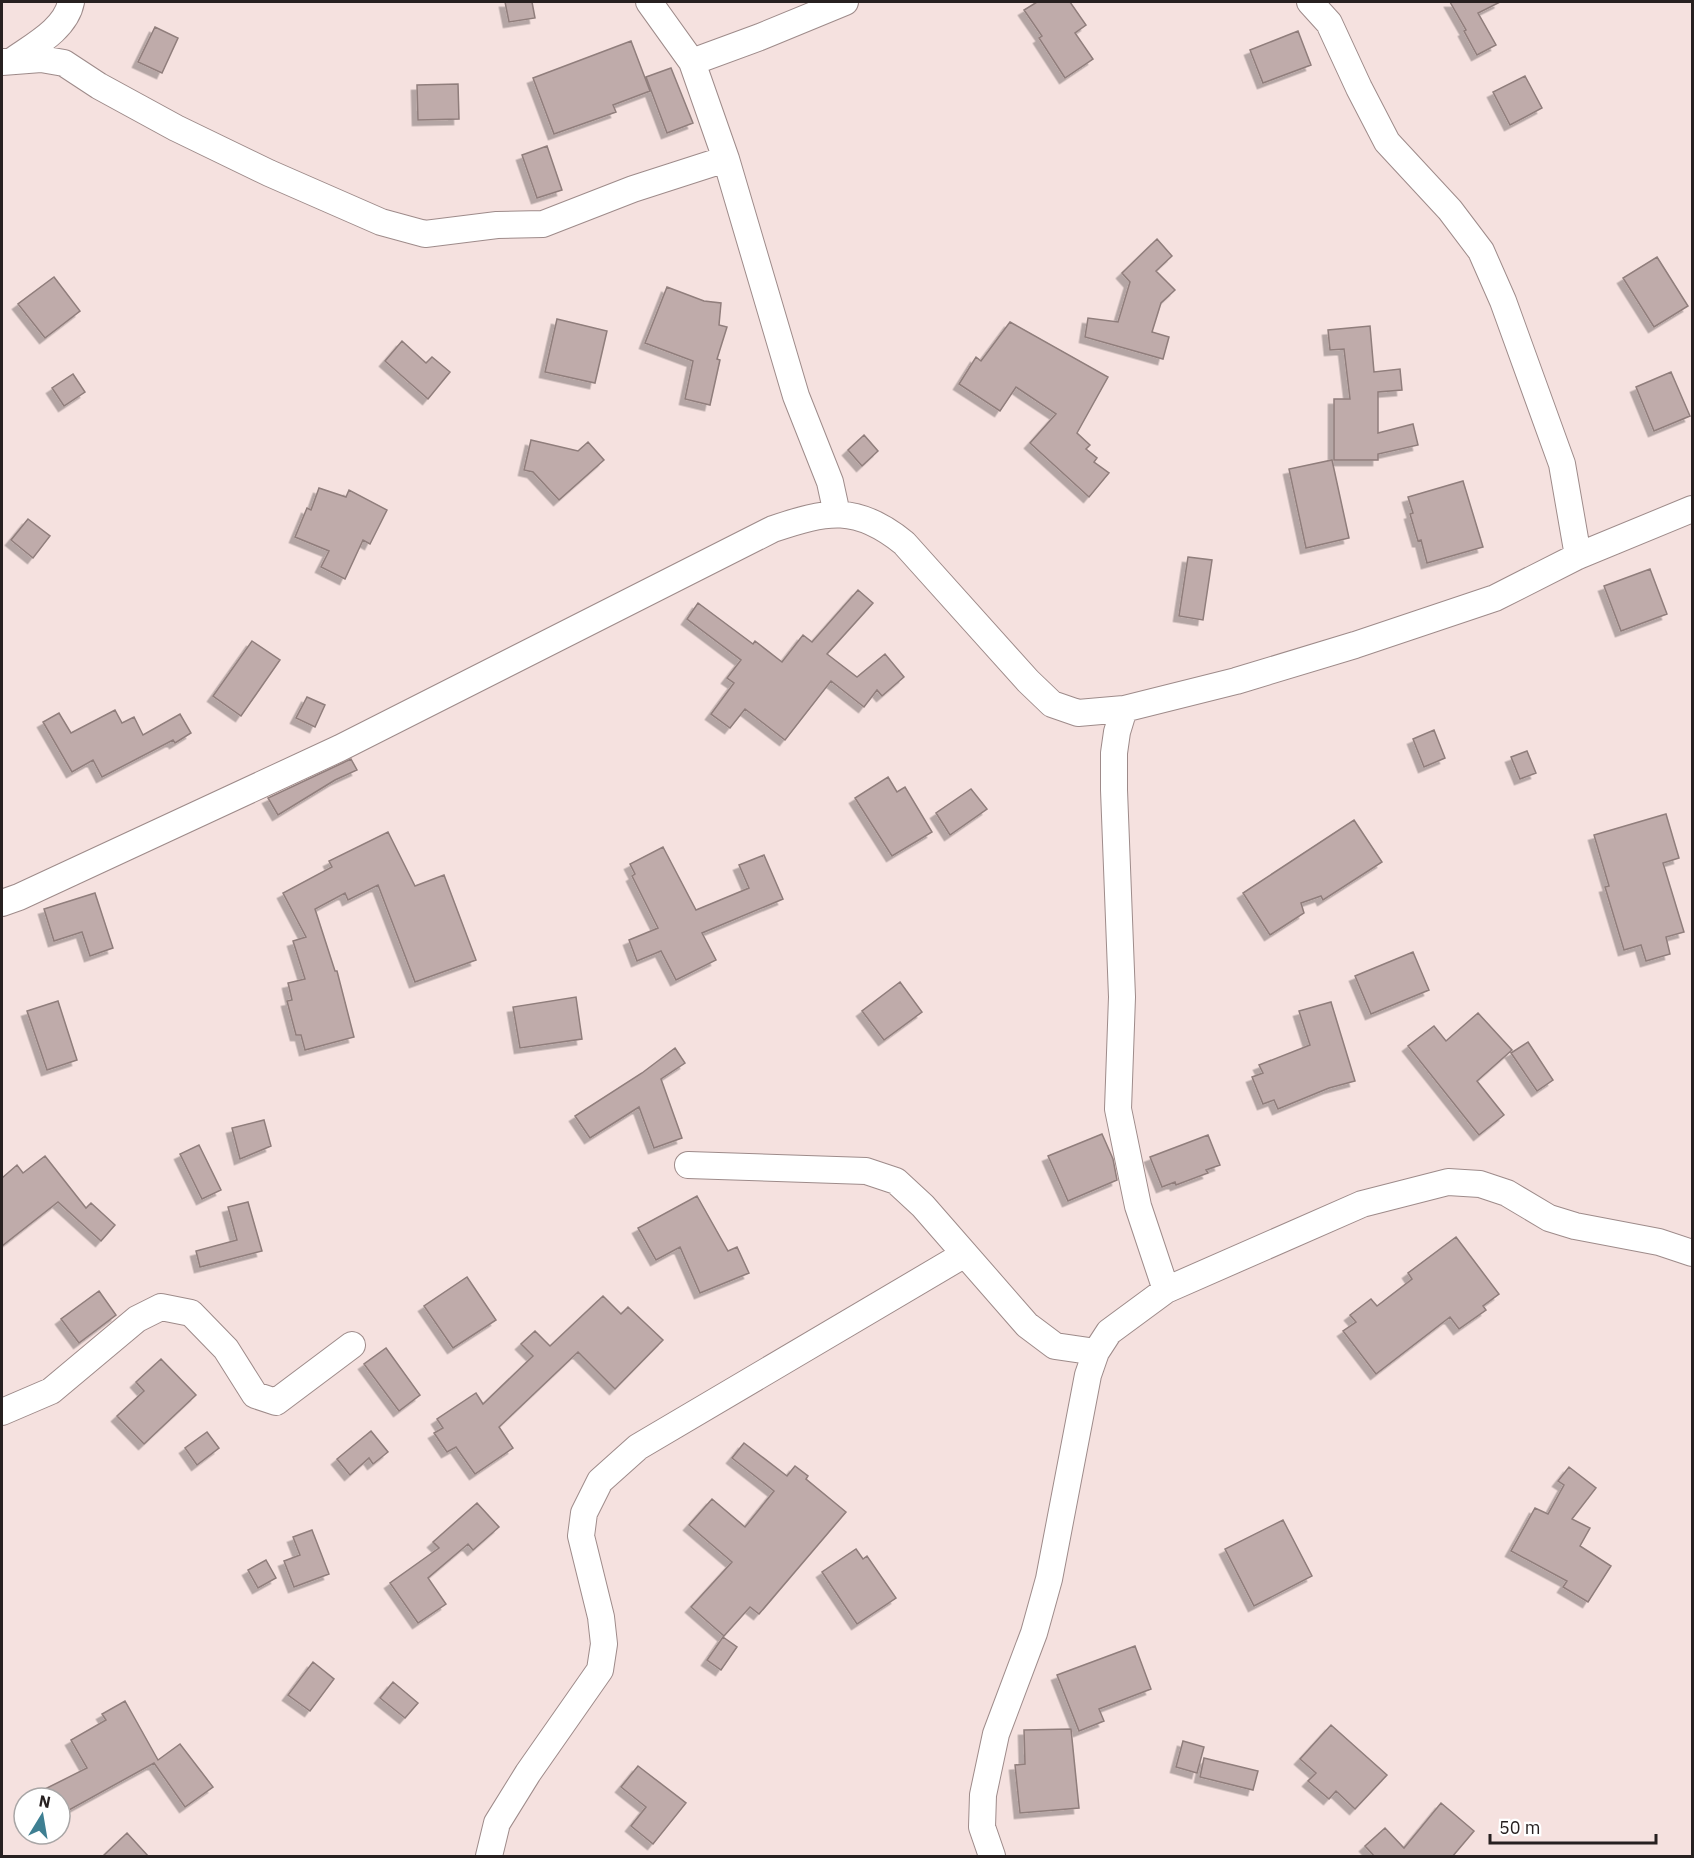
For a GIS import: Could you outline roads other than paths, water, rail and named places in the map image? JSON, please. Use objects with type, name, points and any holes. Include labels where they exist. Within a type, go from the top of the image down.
[{"type":"street","points":[[6,62],[48,35],[69,13],[71,2]]},
{"type":"street","points":[[649,2],[692,62],[726,159],[796,396],[830,482],[837,514]]},
{"type":"street","points":[[692,62],[845,2]]},
{"type":"street","points":[[1310,2],[1329,23],[1387,142],[1450,210],[1481,251],[1503,301],[1562,464],[1578,556]]},
{"type":"street","points":[[6,62],[41,59],[64,63],[99,86],[176,128],[269,173],[381,222],[426,234],[497,225],[543,224],[633,189],[726,159]]},
{"type":"street","points":[[2,903],[340,748],[773,529],[811,516],[837,514],[853,516],[872,521],[888,530],[904,543],[1006,657],[1052,704],[1078,713],[1124,709],[1236,681],[1344,649],[1496,598],[1578,556],[1692,509]]},
{"type":"street","points":[[1124,709],[1114,753],[1122,997],[1118,1109],[1138,1206],[1166,1290]]},
{"type":"street","points":[[688,1165],[866,1171],[896,1181],[923,1206],[1027,1325],[1055,1346],[1096,1352]]},
{"type":"street","points":[[992,1857],[982,1827],[982,1795],[996,1734],[1034,1633],[1049,1579],[1088,1375],[1096,1352],[1109,1332],[1166,1290],[1362,1204],[1448,1182],[1480,1184],[1507,1193],[1549,1218],[1575,1226],[1659,1242],[1692,1253]]},
{"type":"street","points":[[489,1857],[497,1823],[528,1773],[600,1670],[604,1644],[602,1617],[581,1536],[584,1513],[600,1481],[638,1448],[965,1254]]},
{"type":"street","points":[[2,1412],[51,1391],[137,1319],[160,1307],[191,1313],[226,1349],[255,1395],[276,1402],[352,1345]]}]
